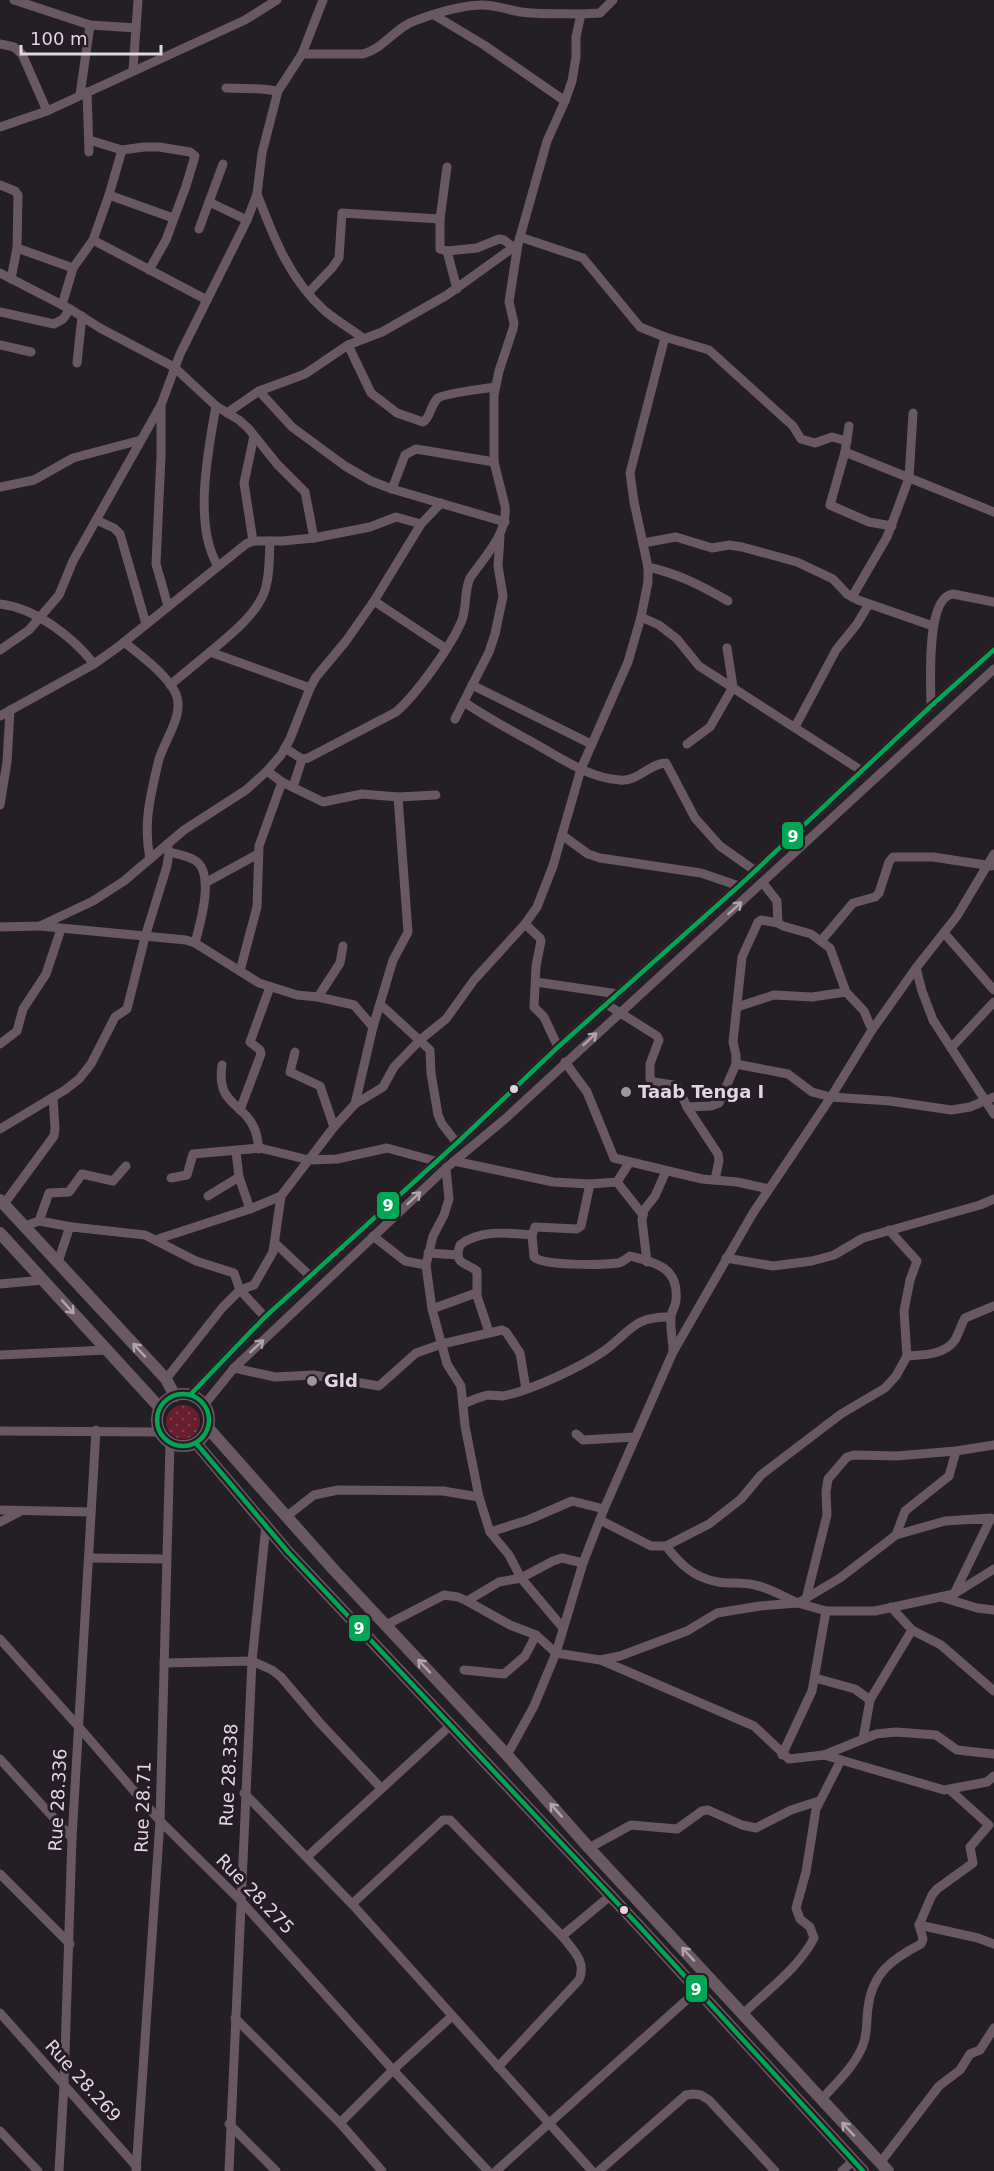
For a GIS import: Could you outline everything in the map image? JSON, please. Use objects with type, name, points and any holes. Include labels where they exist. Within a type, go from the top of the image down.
[{"type":"main road","points":[[2,1202],[166,1379],[175,1395]]},
{"type":"main road","points":[[0,1233],[160,1408]]},
{"type":"main road","points":[[175,1395],[190,1395],[204,1405],[208,1412],[208,1428],[196,1443],[183,1446],[170,1443],[160,1432],[157,1419],[160,1408],[164,1402],[175,1395]]},
{"type":"main road","points":[[208,1428],[884,2167]]},
{"type":"main road","points":[[196,1443],[288,1552],[863,2171]]},
{"type":"street","points":[[14,0],[90,25],[136,28]]},
{"type":"street","points":[[133,70],[138,0]]},
{"type":"street","points":[[0,127],[47,111],[245,20],[277,0]]},
{"type":"street","points":[[0,650],[29,630],[59,595],[73,561],[161,405],[174,367],[247,220],[256,194],[262,153],[278,91],[302,54],[323,0]]},
{"type":"street","points":[[302,54],[363,54],[381,47],[406,24],[464,7],[481,5],[532,14],[600,14],[613,0]]},
{"type":"street","points":[[455,719],[489,652],[502,603],[498,566],[500,536],[505,522],[505,506],[494,462],[495,387],[514,323],[509,302],[517,243],[547,141],[565,101],[575,64],[581,14]]},
{"type":"street","points":[[434,15],[484,45],[565,101]]},
{"type":"street","points":[[89,152],[84,93],[90,25]]},
{"type":"street","points":[[0,44],[14,47],[22,54],[47,111]]},
{"type":"street","points":[[226,88],[262,88],[278,91]]},
{"type":"street","points":[[89,140],[122,150],[159,147],[190,152],[195,156],[166,240],[149,270]]},
{"type":"street","points":[[0,312],[54,324],[63,319],[73,268],[93,240],[122,150]]},
{"type":"street","points":[[200,229],[223,164]]},
{"type":"street","points":[[447,167],[440,219],[439,247],[442,250],[483,247],[499,238],[583,258],[640,327],[709,350],[793,426],[801,439],[815,443],[832,437],[847,441]]},
{"type":"street","points":[[0,185],[15,190],[18,195],[17,248],[11,279]]},
{"type":"street","points":[[256,194],[294,278],[326,311],[363,338]]},
{"type":"street","points":[[109,195],[173,218]]},
{"type":"street","points":[[209,202],[247,220]]},
{"type":"street","points":[[308,294],[339,258],[342,215],[345,212],[440,219]]},
{"type":"street","points":[[93,240],[207,300]]},
{"type":"street","points":[[227,413],[259,391],[304,374],[348,345],[382,332],[457,289],[517,243]]},
{"type":"street","points":[[17,248],[73,268]]},
{"type":"street","points":[[447,251],[457,289]]},
{"type":"street","points":[[0,273],[174,367],[216,406],[238,420],[305,492],[314,538]]},
{"type":"street","points":[[77,363],[82,316]]},
{"type":"street","points":[[155,1240],[250,1209],[281,1196],[334,1127],[355,1104],[383,1087],[392,1070],[420,1040],[446,1019],[474,980],[525,924],[537,907],[562,835],[581,769],[628,662],[641,617],[648,582],[648,567],[630,473],[665,337]]},
{"type":"street","points":[[0,345],[31,352]]},
{"type":"street","points":[[348,345],[371,393],[400,415],[423,422],[428,419],[434,403],[441,396],[495,387]]},
{"type":"street","points":[[259,391],[292,426],[337,461],[370,480],[505,522]]},
{"type":"street","points":[[161,405],[156,564],[168,606]]},
{"type":"street","points":[[216,406],[204,520],[210,554],[218,566]]},
{"type":"street","points":[[852,597],[882,548],[909,478],[912,413]]},
{"type":"street","points":[[849,426],[846,452],[830,500],[830,507],[869,522],[892,526]]},
{"type":"street","points":[[253,541],[244,483],[254,436]]},
{"type":"street","points":[[0,487],[34,480],[73,458],[141,440]]},
{"type":"street","points":[[393,489],[405,455],[416,449],[494,462]]},
{"type":"street","points":[[846,452],[994,512]]},
{"type":"street","points":[[40,926],[108,892],[168,848],[184,830],[246,790],[267,771],[285,748],[310,688],[321,670],[346,641],[374,601],[421,524],[441,503]]},
{"type":"street","points":[[0,716],[94,664],[246,544],[253,541],[314,538],[370,527],[396,517],[421,524]]},
{"type":"street","points":[[96,520],[114,528],[120,534],[146,624]]},
{"type":"street","points":[[293,787],[303,759],[396,712],[413,695],[462,619],[470,578],[500,536]]},
{"type":"street","points":[[643,543],[676,537],[712,548],[729,545],[742,547],[796,562],[833,579],[852,597],[933,626]]},
{"type":"street","points":[[170,685],[238,629],[262,596],[267,575],[270,541]]},
{"type":"street","points":[[648,567],[695,582],[728,601]]},
{"type":"street","points":[[931,706],[930,651],[933,626],[942,600],[948,594],[994,602]]},
{"type":"street","points":[[374,601],[445,648]]},
{"type":"street","points":[[0,604],[16,606],[39,617],[77,644],[94,664]]},
{"type":"street","points":[[795,727],[836,650],[857,624],[869,604]]},
{"type":"street","points":[[641,617],[666,630],[677,639],[699,666],[862,771]]},
{"type":"street","points":[[124,642],[170,685],[177,696],[178,710],[160,753],[149,805],[146,834],[150,859]]},
{"type":"street","points":[[687,744],[710,727],[733,687],[726,648]]},
{"type":"street","points":[[190,1395],[265,1317],[457,1143],[558,1047],[739,886],[994,650]]},
{"type":"street","points":[[210,652],[310,688]]},
{"type":"street","points":[[204,1405],[234,1368],[446,1168],[505,1119],[994,669]]},
{"type":"street","points":[[472,685],[591,744]]},
{"type":"street","points":[[464,702],[497,724],[581,769],[621,781],[629,780],[666,763],[695,818],[720,846],[754,870]]},
{"type":"street","points":[[0,805],[8,762],[10,710]]},
{"type":"street","points":[[285,748],[303,759]]},
{"type":"street","points":[[267,771],[282,782],[323,802],[362,794],[398,797],[436,795]]},
{"type":"street","points":[[240,971],[257,907],[258,854],[262,836],[282,782]]},
{"type":"street","points":[[355,1104],[373,1027],[393,960],[408,932],[398,797]]},
{"type":"street","points":[[562,835],[588,854],[600,858],[701,873],[739,886]]},
{"type":"street","points":[[168,848],[195,860],[200,866],[205,883],[203,911],[195,943]]},
{"type":"street","points":[[0,1129],[65,1090],[84,1072],[115,1017],[127,1009],[145,937],[167,866],[168,848]]},
{"type":"street","points":[[205,883],[258,854]]},
{"type":"street","points":[[507,1755],[534,1706],[556,1653],[583,1563],[604,1509],[673,1352],[726,1258],[769,1189],[873,1030],[916,968],[945,934],[991,866],[994,854]]},
{"type":"street","points":[[821,941],[853,903],[875,897],[879,893],[893,857],[933,857],[991,866]]},
{"type":"street","points":[[763,883],[777,901],[778,922]]},
{"type":"street","points":[[687,1107],[711,1106],[719,1103],[736,1065],[733,1042],[744,950],[761,920],[778,922],[783,926],[811,934],[830,948],[846,992],[864,1011],[873,1030]]},
{"type":"street","points":[[525,924],[542,941],[535,1009],[544,1017],[558,1047]]},
{"type":"street","points":[[0,927],[40,926],[186,940],[270,987],[297,995],[355,1005],[373,1027]]},
{"type":"street","points":[[0,1044],[17,1031],[24,1009],[46,974],[61,929]]},
{"type":"street","points":[[945,934],[994,990]]},
{"type":"street","points":[[318,997],[340,963],[343,946]]},
{"type":"street","points":[[916,968],[929,1012],[951,1048],[990,1099],[994,1114]]},
{"type":"street","points":[[536,982],[618,994]]},
{"type":"street","points":[[240,1110],[261,1054],[260,1050],[250,1042],[270,987]]},
{"type":"street","points":[[737,1007],[774,995],[812,997],[846,992]]},
{"type":"street","points":[[951,1048],[994,1002]]},
{"type":"street","points":[[380,1004],[431,1051],[431,1073],[438,1115],[457,1143]]},
{"type":"street","points":[[606,1004],[657,1036],[659,1040],[650,1064],[650,1079],[676,1087],[718,1154],[715,1180]]},
{"type":"street","points":[[295,1052],[290,1071],[320,1086],[334,1127]]},
{"type":"street","points":[[565,1062],[592,1101],[612,1156],[630,1163],[666,1171],[769,1189]]},
{"type":"street","points":[[222,1065],[221,1083],[226,1097],[255,1128],[259,1149]]},
{"type":"street","points":[[736,1065],[788,1074],[812,1092],[831,1097],[890,1101],[947,1110],[970,1107],[990,1099]]},
{"type":"street","points":[[2,1202],[54,1136],[53,1097]]},
{"type":"street","points":[[171,1178],[187,1174],[193,1154],[259,1149],[309,1160],[337,1159],[387,1148],[435,1161]]},
{"type":"street","points":[[236,1152],[239,1177],[250,1209]]},
{"type":"street","points":[[454,1161],[553,1182],[590,1184],[617,1182]]},
{"type":"street","points":[[617,1182],[630,1163]]},
{"type":"street","points":[[39,1221],[49,1193],[69,1192],[82,1174],[113,1181],[126,1166]]},
{"type":"street","points":[[446,1168],[449,1193],[447,1206],[433,1236],[426,1265],[432,1309],[448,1366],[461,1386],[465,1426],[478,1497],[490,1532],[509,1555],[521,1578],[563,1628]]},
{"type":"street","points":[[643,1215],[655,1196],[666,1171]]},
{"type":"street","points":[[208,1196],[239,1177]]},
{"type":"street","points":[[617,1182],[643,1215],[647,1262]]},
{"type":"street","points":[[590,1184],[584,1216],[579,1228],[537,1227],[532,1235],[534,1257],[542,1262],[619,1263],[630,1256],[664,1267],[674,1278],[676,1300],[670,1317],[673,1352]]},
{"type":"street","points":[[166,1379],[222,1308],[240,1290],[254,1286],[270,1258],[275,1243],[281,1196]]},
{"type":"street","points":[[726,1258],[773,1266],[812,1261],[834,1255],[857,1240],[980,1205],[994,1198]]},
{"type":"street","points":[[25,1226],[39,1221],[141,1234],[196,1261],[234,1273],[240,1290],[265,1317]]},
{"type":"street","points":[[58,1262],[69,1229],[72,1227]]},
{"type":"street","points":[[600,1520],[651,1546],[666,1546],[709,1524],[741,1499],[761,1475],[841,1414],[885,1388],[896,1376],[907,1356],[904,1311],[910,1280],[917,1261],[889,1230]]},
{"type":"street","points":[[489,1332],[477,1294],[477,1271],[464,1264],[458,1255],[460,1245],[475,1237],[498,1233],[532,1235]]},
{"type":"street","points":[[374,1236],[405,1261],[426,1265]]},
{"type":"street","points":[[275,1243],[310,1276]]},
{"type":"street","points":[[428,1253],[458,1255]]},
{"type":"street","points":[[0,1284],[43,1280]]},
{"type":"street","points":[[432,1309],[475,1292],[477,1294]]},
{"type":"street","points":[[907,1356],[932,1353],[948,1348],[955,1340],[965,1318],[994,1306]]},
{"type":"street","points":[[463,1404],[489,1395],[501,1396],[526,1389],[579,1365],[604,1350],[643,1320],[650,1317],[670,1317]]},
{"type":"street","points":[[234,1368],[275,1377],[312,1375],[380,1386],[416,1353],[498,1330],[506,1332],[520,1353],[526,1389]]},
{"type":"street","points":[[0,1354],[107,1350]]},
{"type":"street","name":"Rue 28.336","points":[[59,2171],[70,1944],[72,1839],[96,1430]]},
{"type":"street","points":[[0,1431],[160,1432]]},
{"type":"street","points":[[576,1434],[583,1440],[636,1437]]},
{"type":"street","name":"Rue 28.71","points":[[138,2169],[160,1821],[165,1559],[170,1443]]},
{"type":"street","points":[[802,1601],[825,1522],[828,1479],[847,1457],[854,1455],[896,1456],[994,1445]]},
{"type":"street","points":[[896,1535],[905,1511],[949,1476],[956,1451]]},
{"type":"street","points":[[287,1516],[314,1495],[338,1490],[443,1491],[478,1497]]},
{"type":"street","points":[[490,1532],[528,1520],[572,1501],[604,1509]]},
{"type":"street","points":[[0,1510],[91,1512]]},
{"type":"street","points":[[0,1522],[24,1510]]},
{"type":"street","points":[[600,1660],[620,1656],[687,1631],[717,1613],[802,1601],[840,1578],[896,1535],[945,1521],[993,1516]]},
{"type":"street","points":[[954,1594],[993,1516]]},
{"type":"street","name":"Rue 28.338","points":[[229,2171],[244,1793],[252,1661],[266,1525]]},
{"type":"street","points":[[666,1546],[682,1566],[697,1576],[718,1582],[741,1582],[759,1586],[826,1611],[871,1611],[954,1594],[994,1569]]},
{"type":"street","points":[[89,1558],[165,1559]]},
{"type":"street","points":[[467,1601],[504,1580],[521,1578],[562,1558],[583,1563]]},
{"type":"street","points":[[386,1625],[444,1595],[458,1597],[510,1625],[536,1635],[556,1653],[600,1660],[754,1726],[782,1755],[794,1760],[824,1755],[876,1734],[896,1732],[936,1735],[957,1750],[994,1754]]},
{"type":"street","points":[[938,1597],[976,1608],[994,1610]]},
{"type":"street","points":[[891,1607],[912,1630],[941,1645],[994,1691]]},
{"type":"street","points":[[782,1755],[810,1695],[826,1611]]},
{"type":"street","points":[[863,1738],[870,1700],[912,1630]]},
{"type":"street","points":[[464,1670],[504,1674],[525,1656],[536,1635]]},
{"type":"street","name":"Rue 28.275","points":[[0,1640],[160,1821],[240,1900],[393,2070],[488,2171]]},
{"type":"street","points":[[164,1663],[252,1661],[272,1670],[281,1677],[320,1723],[381,1788]]},
{"type":"street","points":[[815,1678],[855,1689],[870,1700]]},
{"type":"street","points":[[307,1857],[451,1725]]},
{"type":"street","points":[[824,1755],[939,1789],[950,1790],[987,1782],[994,1776]]},
{"type":"street","points":[[0,1759],[72,1839]]},
{"type":"street","points":[[743,2014],[778,1983],[810,1946],[814,1938],[810,1927],[800,1919],[796,1911],[808,1862],[816,1809],[842,1760]]},
{"type":"street","points":[[821,2100],[854,2063],[860,2052],[866,2035],[867,2010],[872,1986],[896,1958],[922,1942],[919,1925],[929,1901],[937,1888],[973,1863],[970,1846],[992,1825],[950,1790]]},
{"type":"street","points":[[244,1793],[352,1904],[592,2171]]},
{"type":"street","points":[[590,1848],[631,1825],[677,1829],[702,1811],[708,1810],[742,1825],[756,1828],[776,1817],[819,1801]]},
{"type":"street","points":[[352,1904],[443,1820],[450,1820],[562,1936],[579,1957],[583,1972],[579,1980],[498,2067]]},
{"type":"street","points":[[0,1874],[70,1944]]},
{"type":"street","points":[[562,1936],[610,1896]]},
{"type":"street","points":[[919,1925],[978,1938],[994,1944]]},
{"type":"street","points":[[496,2171],[711,1978]]},
{"type":"street","name":"Rue 28.269","points":[[0,2013],[138,2169]]},
{"type":"street","points":[[340,2123],[452,2016]]},
{"type":"street","points":[[235,2018],[340,2123],[382,2171]]},
{"type":"street","points":[[884,2167],[939,2086],[960,2070],[970,2054],[980,2050],[994,2028]]},
{"type":"street","points":[[599,2171],[686,2095],[693,2094],[709,2100],[775,2171]]},
{"type":"street","points":[[230,2124],[276,2171]]},
{"type":"street","points":[[0,2131],[4,2142],[39,2171]]},
{"type":"street","points":[[842,2171],[854,2160]]},
{"type":"shaded area","points":[[183,1405],[195,1410],[200,1422],[195,1434],[183,1439],[171,1434],[166,1422],[171,1410]]},
{"type":"transit line","name":"9","points":[[190,1395],[265,1317],[457,1143],[558,1047],[739,886],[994,650]]},
{"type":"transit line","name":"9","points":[[183,1394],[197,1398],[205,1406],[209,1420],[205,1434],[197,1442],[183,1446],[169,1442],[161,1434],[157,1420],[161,1406],[169,1398],[183,1394]]},
{"type":"transit line","name":"9","points":[[196,1443],[288,1552],[639,1926],[863,2171]]},
{"type":"place","name":"Taab Tenga I","points":[[626,1092]]},
{"type":"place","name":"Gld","points":[[312,1381]]}]
